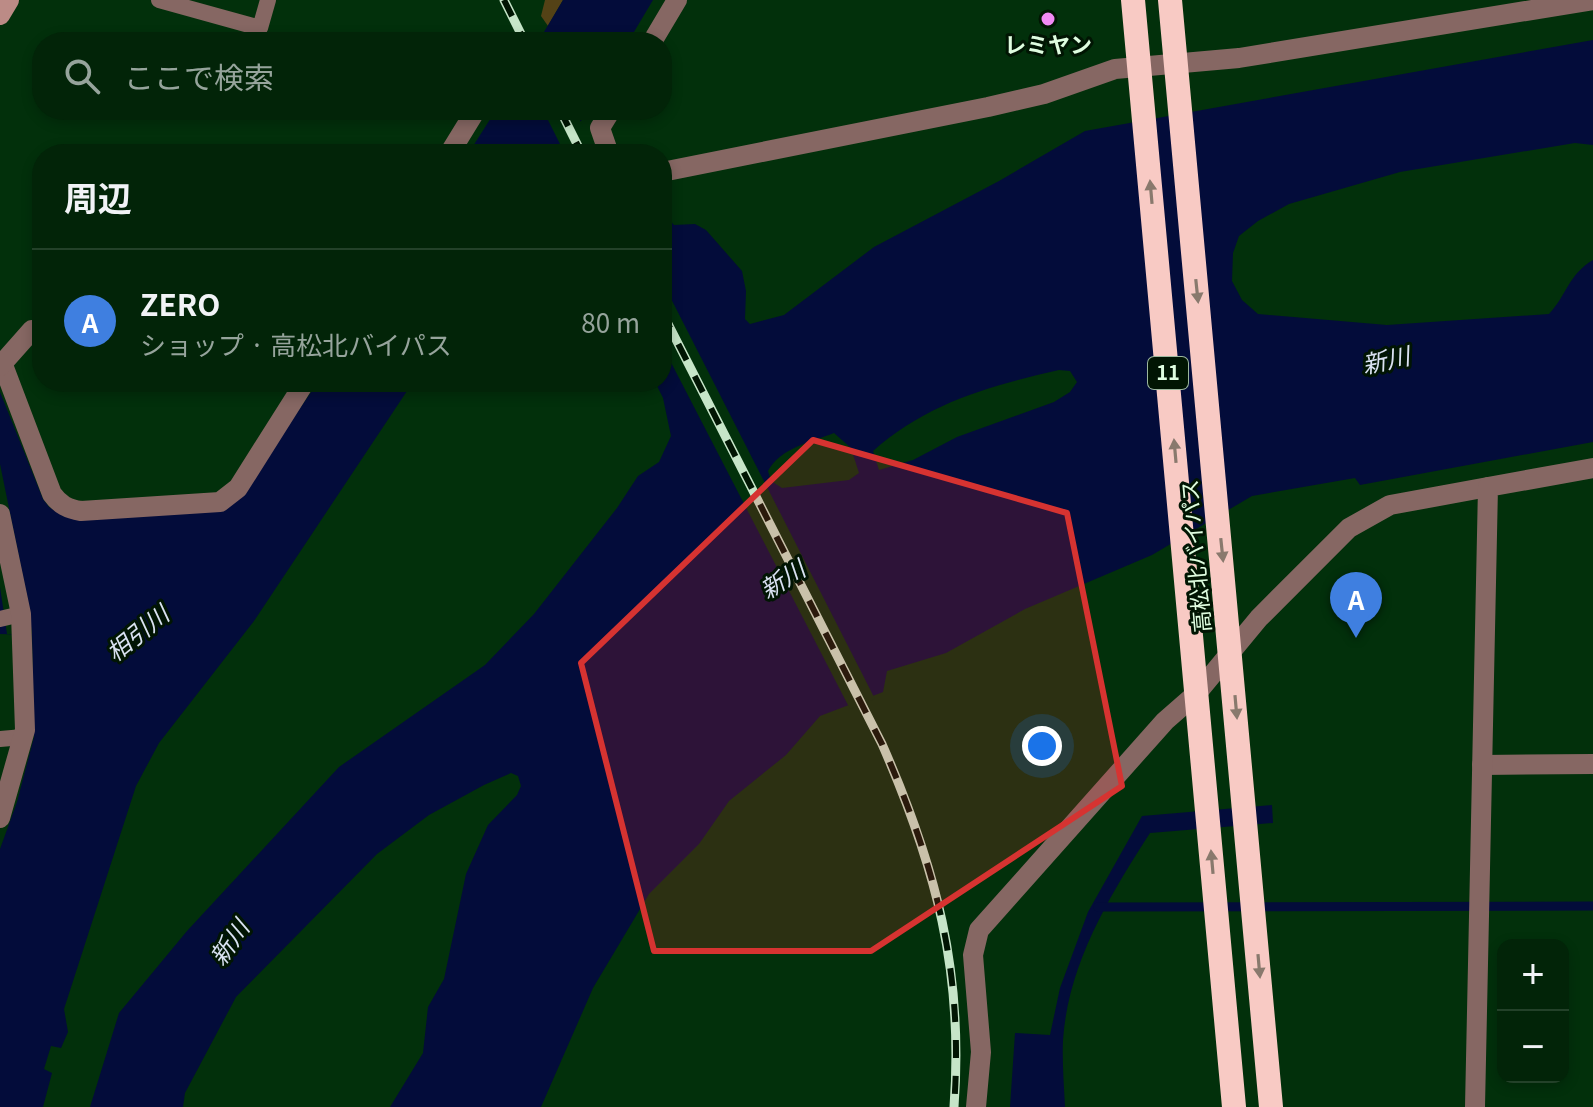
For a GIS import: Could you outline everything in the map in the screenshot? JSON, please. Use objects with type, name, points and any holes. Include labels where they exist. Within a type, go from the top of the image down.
[{"type":"highway","name":"高松北バイパス","points":[[1133,0],[1234,1107]]},
{"type":"highway","name":"高松北バイパス","points":[[1170,0],[1271,1107]]},
{"type":"main road","points":[[0,15],[9,0]]},
{"type":"street","points":[[658,32],[677,0]]},
{"type":"street","points":[[672,170],[988,107],[1044,94],[1097,73],[1176,68],[1593,0]]},
{"type":"street","points":[[455,144],[470,120]]},
{"type":"street","points":[[605,120],[600,128],[606,144]]},
{"type":"street","points":[[32,330],[1,366],[52,494],[57,502],[69,509],[81,511],[220,502],[238,488],[299,392]]},
{"type":"street","points":[[976,1107],[981,1052],[973,955],[979,930],[1165,721],[1197,693],[1230,640],[1259,618],[1349,528],[1390,505],[1593,468]]},
{"type":"street","points":[[1475,1107],[1488,487]]},
{"type":"street","points":[[0,514],[3,544],[22,624],[25,730],[0,818]]},
{"type":"street","points":[[1482,765],[1593,764]]},
{"type":"lane","points":[[159,0],[260,28],[268,0]]},
{"type":"lane","points":[[0,619],[22,624]]},
{"type":"lane","points":[[0,739],[23,737]]},
{"type":"highlighted area","points":[[813,440],[1067,513],[1122,786],[871,951],[654,951],[581,663]]},
{"type":"shaded area","points":[[545,0],[563,0],[548,26],[541,16]]},
{"type":"water","points":[[563,0],[653,0],[634,32],[544,32]]},
{"type":"water","name":"新川","points":[[1593,40],[1593,145],[1575,143],[1400,172],[1289,204],[1239,236],[1233,253],[1232,281],[1242,300],[1258,314],[1387,325],[1549,314],[1578,272],[1593,260],[1593,442],[1360,485],[1355,478],[1252,496],[1152,555],[1025,609],[946,653],[887,671],[883,692],[820,716],[786,755],[729,801],[699,844],[649,894],[593,988],[541,1107],[390,1107],[423,1053],[428,1007],[444,979],[466,874],[488,825],[517,795],[521,786],[518,776],[511,773],[429,815],[377,854],[236,997],[185,1093],[183,1107],[90,1107],[119,1013],[187,931],[339,767],[485,665],[534,614],[617,508],[638,476],[659,462],[671,436],[660,392],[672,392],[672,223],[695,224],[706,230],[742,271],[746,291],[745,319],[750,324],[784,315],[874,247],[1085,131]],"holes":[[[1059,370],[1070,371],[1077,382],[1070,392],[1054,402],[957,437],[913,460],[879,470],[873,451],[937,408],[1008,383]],[[834,433],[851,448],[859,473],[849,480],[782,488],[771,481],[768,471],[773,463],[797,447]]]},
{"type":"water","points":[[490,120],[582,120],[566,144],[474,144]]},
{"type":"water","name":"相引川","points":[[0,392],[43,499],[65,517],[212,511],[248,484],[311,392],[406,392],[254,621],[159,743],[136,786],[64,1009],[68,1032],[61,1048],[51,1046],[44,1069],[52,1073],[43,1107],[0,1107],[0,849],[17,802],[34,737],[32,635],[0,634]]},
{"type":"water","points":[[1272,805],[1273,823],[1150,833],[1093,931],[1073,984],[1063,1040],[1065,1107],[1010,1107],[1015,1033],[1050,1035],[1060,988],[1088,912],[1142,816]]},
{"type":"pier","points":[[548,120],[580,120],[583,126],[571,144],[560,144]]},
{"type":"pier","points":[[672,301],[875,699],[850,709],[672,364]]},
{"type":"pier","points":[[0,464],[32,634],[7,634],[0,587]]},
{"type":"waterway","points":[[1098,907],[1593,906]]},
{"type":"railway","points":[[504,0],[520,32]]},
{"type":"railway","points":[[565,120],[577,144]]},
{"type":"railway","points":[[672,332],[882,744],[901,789],[931,877],[950,965],[955,1011],[954,1107]]},
{"type":"place","name":"レミヤン","points":[[1048,19]]},
{"type":"place","name":"ZERO","points":[[1356,638]]}]
